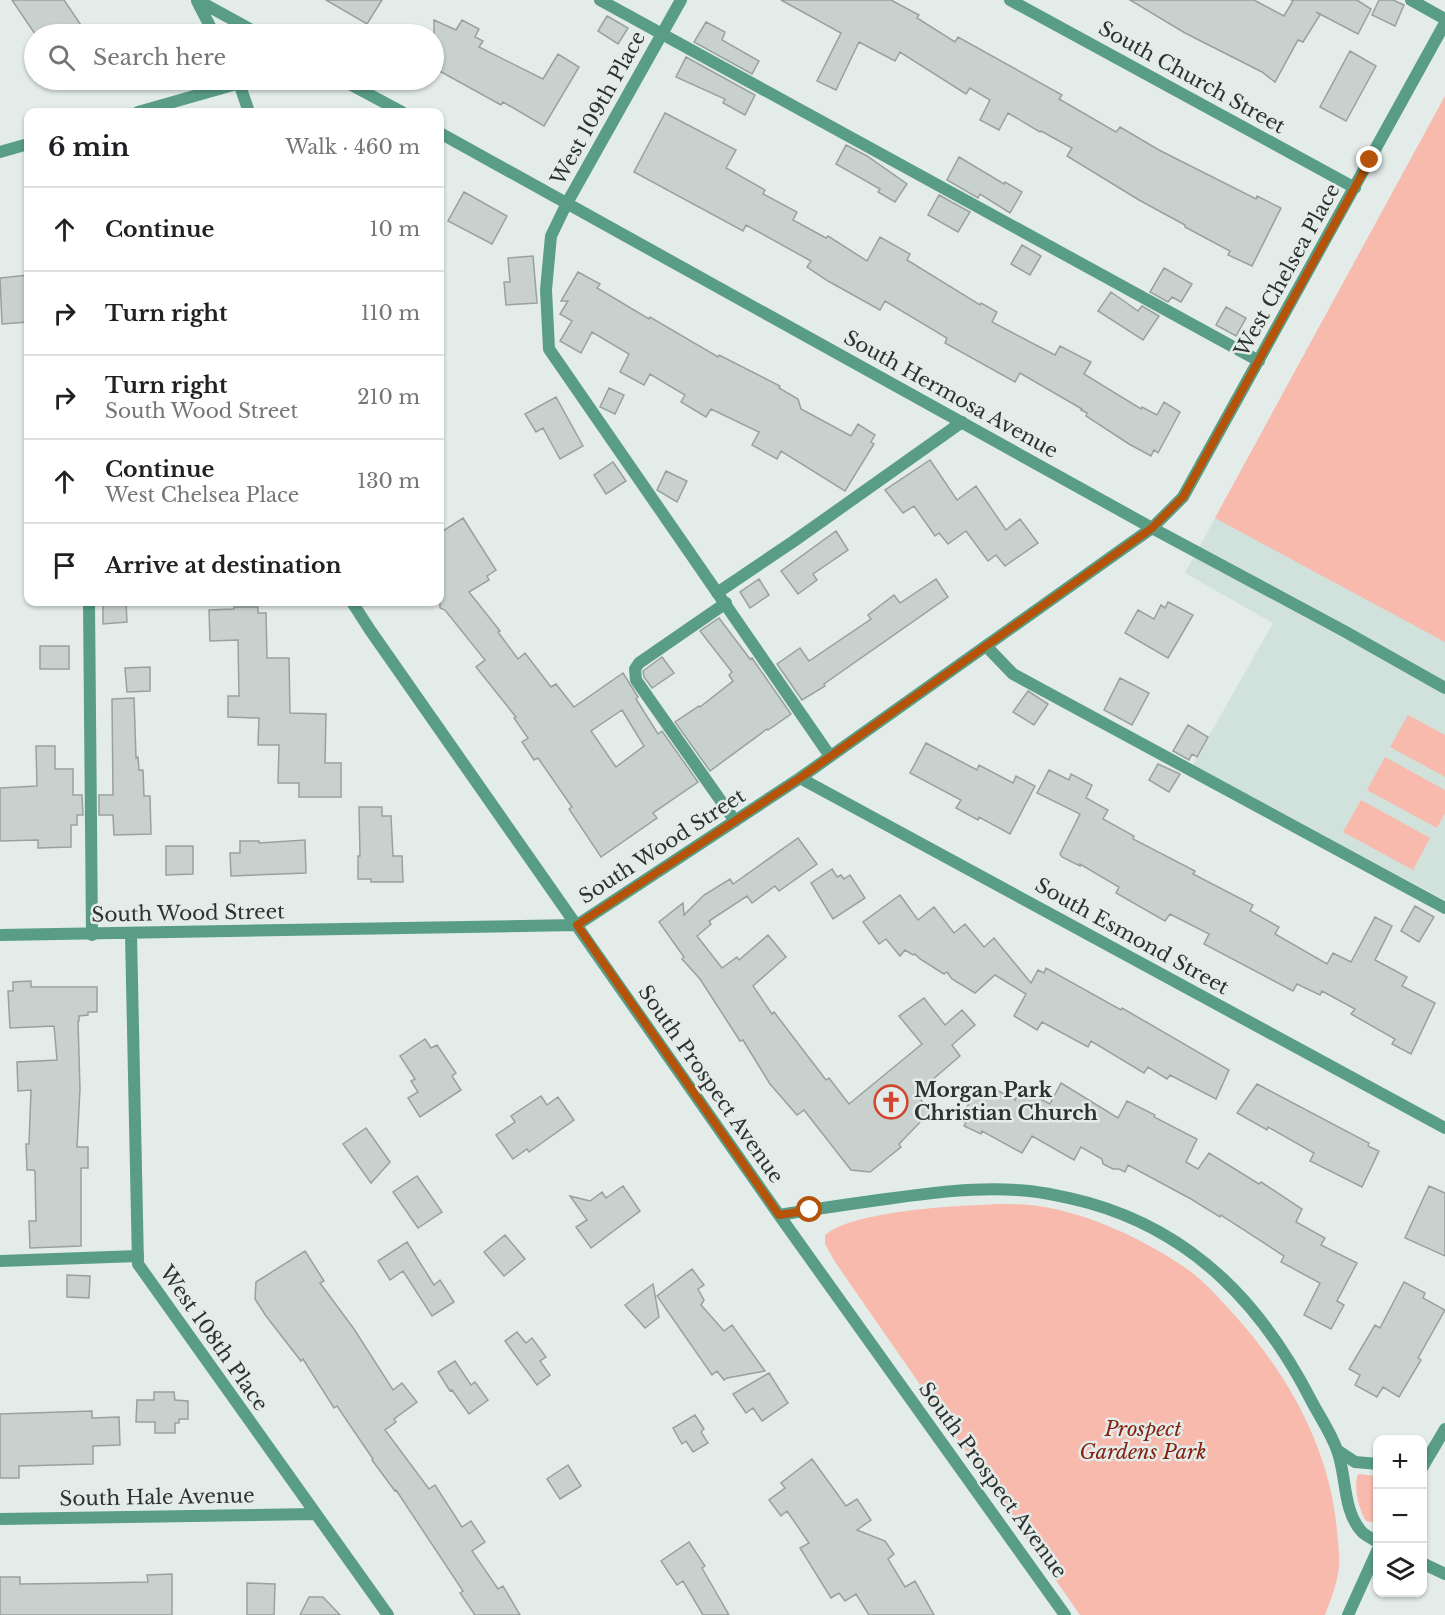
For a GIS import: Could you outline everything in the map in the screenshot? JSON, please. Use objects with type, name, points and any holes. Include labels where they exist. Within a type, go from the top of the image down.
[{"type":"street","points":[[196,0],[209,24]]},
{"type":"street","points":[[196,0],[240,24]]},
{"type":"street","points":[[600,0],[1259,361]]},
{"type":"street","name":"West 109th Place","points":[[681,0],[567,203],[551,236],[546,290],[549,348],[830,756]]},
{"type":"street","name":"South Church Street","points":[[1010,0],[1355,188]]},
{"type":"street","points":[[1411,0],[1445,19]]},
{"type":"street","name":"West Chelsea Place","points":[[1152,528],[1183,497],[1445,23]]},
{"type":"street","points":[[151,108],[210,90]]},
{"type":"street","points":[[242,90],[248,108]]},
{"type":"street","points":[[361,90],[394,108]]},
{"type":"street","name":"South Hermosa Avenue","points":[[444,135],[1445,688]]},
{"type":"street","points":[[0,152],[24,145]]},
{"type":"street","points":[[717,593],[962,422]]},
{"type":"street","name":"South Wood Street","points":[[0,935],[577,925],[800,778],[1152,528]]},
{"type":"street","points":[[726,603],[639,663],[635,669],[636,680],[735,821]]},
{"type":"street","points":[[89,606],[92,935]]},
{"type":"street","name":"South Prospect Avenue","points":[[354,606],[779,1215],[1065,1615]]},
{"type":"street","points":[[986,646],[1013,674],[1445,908]]},
{"type":"street","name":"South Esmond Street","points":[[800,778],[1445,1128]]},
{"type":"street","name":"West 108th Place","points":[[131,934],[138,1264],[388,1615]]},
{"type":"street","points":[[779,1215],[970,1190],[1019,1190],[1067,1197],[1118,1212],[1164,1234],[1202,1259],[1241,1296],[1273,1336],[1306,1390],[1337,1450],[1352,1513],[1362,1532],[1373,1539]]},
{"type":"street","points":[[0,1262],[138,1256]]},
{"type":"street","points":[[1427,1446],[1445,1429]]},
{"type":"street","points":[[1427,1460],[1445,1429]]},
{"type":"street","points":[[1337,1450],[1355,1462],[1373,1464]]},
{"type":"street","name":"South Hale Avenue","points":[[0,1519],[315,1514]]},
{"type":"street","points":[[1348,1615],[1373,1558]]},
{"type":"street","points":[[1427,1565],[1445,1574]]},
{"type":"shaded area","points":[[1445,96],[1445,900],[1192,766],[1273,623],[1185,573]]},
{"type":"green space","points":[[1445,96],[1445,642],[1215,518]]},
{"type":"green space","points":[[1408,715],[1445,735],[1445,777],[1390,747]]},
{"type":"green space","points":[[1385,757],[1445,790],[1445,813],[1437,828],[1367,790]]},
{"type":"green space","points":[[1361,800],[1430,838],[1413,870],[1343,832]]},
{"type":"green space","name":"Prospect Gardens Park","points":[[997,1204],[1038,1206],[1057,1210],[1096,1221],[1135,1238],[1171,1258],[1199,1278],[1250,1334],[1287,1385],[1302,1412],[1325,1470],[1333,1500],[1339,1567],[1325,1615],[1080,1615],[835,1262],[825,1244],[825,1235],[859,1220],[907,1211]]},
{"type":"green space","points":[[1358,1474],[1373,1476],[1373,1522],[1366,1521],[1361,1510],[1356,1491]]},
{"type":"building","points":[[12,0],[64,0],[80,24],[28,24]]},
{"type":"building","points":[[326,0],[382,0],[367,24]]},
{"type":"building","points":[[781,0],[891,0],[919,15],[917,18],[955,42],[958,37],[1062,95],[1059,99],[1116,132],[1120,127],[1159,150],[1256,199],[1257,196],[1281,208],[1252,266],[1228,255],[1230,251],[1185,227],[1067,156],[1072,148],[1008,113],[999,130],[980,120],[990,100],[970,88],[966,94],[900,52],[895,61],[859,42],[836,90],[817,81],[841,33]]},
{"type":"building","points":[[1130,0],[1254,0],[1284,16],[1293,1],[1291,0],[1357,0],[1371,9],[1358,34],[1316,12],[1320,15],[1303,42],[1298,40],[1275,82],[1262,72],[1185,33]]},
{"type":"building","points":[[1379,0],[1393,0],[1404,5],[1395,26],[1372,15]]},
{"type":"building","points":[[607,16],[628,28],[618,44],[598,31]]},
{"type":"building","points":[[462,20],[479,29],[475,37],[483,41],[479,47],[543,79],[558,54],[579,67],[544,126],[503,102],[501,105],[444,74],[444,25],[456,30]]},
{"type":"building","points":[[706,22],[725,32],[722,40],[759,61],[752,74],[694,42]]},
{"type":"building","points":[[1350,51],[1376,66],[1346,121],[1320,107]]},
{"type":"building","points":[[686,57],[755,95],[745,115],[723,103],[725,99],[676,77]]},
{"type":"building","points":[[665,113],[736,150],[726,168],[765,190],[763,194],[797,212],[793,220],[826,238],[828,236],[867,261],[880,237],[910,254],[907,260],[980,305],[981,303],[997,312],[992,322],[1055,355],[1060,346],[1091,362],[1084,374],[1141,409],[1142,407],[1157,415],[1164,402],[1180,412],[1158,453],[1154,450],[1151,456],[1129,444],[1086,416],[1087,413],[1082,409],[1020,373],[1015,382],[945,343],[947,338],[885,301],[880,310],[807,267],[811,261],[746,225],[743,231],[634,172]]},
{"type":"building","points":[[846,145],[867,156],[907,184],[895,202],[878,192],[880,189],[836,164]]},
{"type":"building","points":[[959,157],[1022,192],[1010,213],[980,194],[978,198],[947,180]]},
{"type":"building","points":[[464,192],[507,216],[492,244],[448,221]]},
{"type":"building","points":[[939,195],[970,212],[958,232],[928,215]]},
{"type":"building","points":[[1022,245],[1041,256],[1030,275],[1011,264]]},
{"type":"building","points":[[533,256],[537,303],[506,305],[504,282],[510,282],[508,258]]},
{"type":"building","points":[[1164,268],[1192,284],[1181,302],[1172,297],[1168,302],[1150,292]]},
{"type":"building","points":[[578,272],[600,284],[597,288],[649,319],[650,317],[718,357],[719,355],[780,386],[779,388],[798,399],[801,409],[851,436],[858,424],[875,435],[871,442],[874,444],[845,491],[781,451],[777,459],[752,445],[759,432],[711,409],[706,417],[681,402],[685,395],[650,374],[644,385],[620,372],[629,354],[592,332],[581,353],[560,341],[572,321],[560,314],[568,301],[561,301]]},
{"type":"building","points":[[24,275],[24,322],[2,324],[0,278]]},
{"type":"building","points":[[1111,292],[1138,311],[1142,306],[1159,316],[1143,340],[1098,311]]},
{"type":"building","points":[[1226,307],[1246,318],[1236,336],[1216,325]]},
{"type":"building","points":[[609,388],[624,395],[615,414],[600,407]]},
{"type":"building","points":[[556,397],[583,446],[560,459],[543,428],[536,432],[525,414]]},
{"type":"building","points":[[930,460],[957,500],[976,486],[1006,530],[1020,519],[1038,543],[1005,566],[996,555],[988,561],[966,531],[948,544],[939,533],[935,536],[914,506],[903,513],[885,490]]},
{"type":"building","points":[[613,462],[626,481],[606,494],[594,475]]},
{"type":"building","points":[[666,471],[687,481],[677,502],[657,490]]},
{"type":"building","points":[[463,518],[496,570],[487,576],[489,580],[469,592],[500,631],[498,632],[518,659],[525,653],[551,687],[556,684],[574,707],[623,673],[658,734],[662,731],[698,782],[653,813],[657,818],[601,857],[569,809],[572,807],[538,758],[534,760],[522,742],[528,738],[514,718],[516,717],[476,667],[485,660],[445,610],[440,608],[444,606],[444,530]],"holes":[[[622,710],[644,746],[616,767],[591,731]]]},
{"type":"building","points":[[836,531],[848,550],[813,574],[817,580],[798,594],[781,571]]},
{"type":"building","points":[[759,579],[769,595],[750,608],[740,592]]},
{"type":"building","points":[[936,579],[948,597],[824,684],[825,686],[802,700],[777,664],[800,648],[809,661],[871,619],[868,615],[894,595],[900,603]]},
{"type":"building","points":[[1168,602],[1193,615],[1168,658],[1125,633],[1138,610],[1154,619],[1161,605],[1165,608]]},
{"type":"building","points":[[103,606],[126,606],[127,622],[103,624]]},
{"type":"building","points":[[234,607],[258,607],[258,613],[266,613],[267,658],[289,658],[290,713],[326,714],[325,763],[341,763],[341,797],[299,797],[299,783],[278,783],[279,745],[258,745],[259,718],[228,717],[228,696],[239,696],[238,640],[210,641],[209,610],[234,609]]},
{"type":"building","points":[[719,618],[750,659],[752,658],[791,714],[710,771],[675,722],[700,707],[733,681],[729,675],[732,672],[700,631]]},
{"type":"building","points":[[40,646],[69,646],[69,669],[40,669]]},
{"type":"building","points":[[662,657],[674,673],[652,688],[644,677],[643,671]]},
{"type":"building","points":[[150,667],[150,691],[127,692],[125,668]]},
{"type":"building","points":[[1120,678],[1149,693],[1132,725],[1104,710]]},
{"type":"building","points":[[1028,691],[1048,704],[1034,725],[1013,712]]},
{"type":"building","points":[[134,698],[136,758],[138,757],[139,770],[143,770],[144,796],[150,796],[151,834],[114,835],[113,815],[99,815],[99,795],[113,795],[112,699]]},
{"type":"building","points":[[1188,725],[1208,737],[1197,757],[1192,754],[1189,760],[1173,751]]},
{"type":"building","points":[[926,743],[977,770],[979,765],[1013,783],[1016,776],[1035,786],[1010,834],[979,817],[978,820],[956,808],[961,800],[910,773]]},
{"type":"building","points":[[36,746],[55,746],[55,769],[73,769],[73,795],[82,795],[83,815],[77,815],[77,825],[71,825],[71,847],[38,848],[38,840],[0,841],[0,788],[37,786]]},
{"type":"building","points":[[1158,764],[1180,774],[1169,792],[1149,780]]},
{"type":"building","points":[[1049,770],[1069,780],[1071,774],[1092,785],[1086,798],[1108,810],[1103,819],[1134,836],[1133,839],[1195,871],[1193,874],[1253,905],[1250,911],[1279,927],[1275,934],[1327,964],[1333,953],[1351,962],[1375,917],[1392,926],[1375,960],[1407,977],[1402,986],[1435,1003],[1411,1054],[1392,1044],[1395,1039],[1351,1014],[1355,1009],[1322,991],[1320,995],[1297,984],[1293,991],[1204,944],[1209,934],[1170,914],[1165,921],[1116,893],[1119,887],[1080,864],[1080,866],[1062,857],[1060,854],[1080,814],[1037,793]]},
{"type":"building","points":[[359,807],[382,807],[382,816],[391,816],[393,856],[402,856],[403,882],[371,882],[371,879],[358,879]]},
{"type":"building","points":[[798,838],[817,864],[779,891],[775,886],[752,903],[747,896],[709,921],[711,924],[697,936],[722,968],[737,957],[739,960],[768,935],[786,957],[753,986],[772,1014],[774,1012],[826,1080],[829,1078],[849,1104],[922,1044],[899,1016],[924,998],[945,1025],[962,1010],[975,1025],[952,1045],[960,1056],[917,1093],[929,1113],[899,1144],[901,1147],[870,1172],[851,1170],[804,1110],[797,1115],[770,1084],[743,1040],[740,1041],[700,979],[682,959],[684,957],[659,922],[683,903],[684,915],[704,895],[730,879],[733,884]]},
{"type":"building","points":[[305,840],[306,873],[231,876],[230,853],[240,853],[240,841],[259,841],[259,843]]},
{"type":"building","points":[[166,846],[193,846],[193,874],[166,875]]},
{"type":"building","points":[[832,869],[837,877],[841,875],[844,879],[850,875],[865,898],[833,919],[811,883]]},
{"type":"building","points":[[900,895],[918,920],[934,907],[954,933],[965,924],[984,947],[994,938],[1031,983],[1038,970],[1044,973],[1046,968],[1121,1010],[1122,1008],[1229,1070],[1216,1099],[1170,1075],[1167,1079],[1148,1067],[1144,1073],[1091,1041],[1088,1047],[1042,1022],[1037,1030],[1014,1016],[1026,994],[995,975],[975,993],[952,979],[947,972],[944,974],[915,954],[905,950],[900,956],[886,939],[879,944],[863,922]]},
{"type":"building","points":[[1415,906],[1434,917],[1419,942],[1401,931]]},
{"type":"building","points":[[31,981],[31,987],[97,987],[97,1012],[88,1012],[88,1015],[79,1016],[78,1021],[80,1089],[77,1147],[88,1147],[88,1168],[81,1168],[81,1246],[30,1248],[29,1221],[36,1221],[35,1172],[27,1170],[26,1144],[29,1144],[31,1090],[18,1091],[17,1062],[57,1060],[54,1026],[10,1028],[8,991],[13,991],[13,982]]},
{"type":"building","points":[[425,1039],[431,1048],[437,1045],[456,1073],[452,1076],[461,1090],[420,1117],[408,1098],[418,1092],[411,1081],[415,1079],[400,1056]]},
{"type":"building","points":[[1061,1083],[1118,1118],[1127,1101],[1155,1115],[1154,1117],[1197,1139],[1186,1162],[1198,1169],[1209,1153],[1259,1184],[1261,1182],[1302,1209],[1296,1222],[1325,1238],[1321,1245],[1357,1263],[1337,1301],[1344,1305],[1331,1329],[1304,1315],[1320,1283],[1281,1262],[1284,1256],[1221,1215],[1220,1217],[1128,1165],[1125,1172],[1113,1169],[1103,1164],[1102,1159],[1081,1147],[1074,1160],[1032,1136],[1022,1153],[982,1131],[981,1134],[964,1126],[966,1123],[960,1120],[976,1090],[983,1094],[988,1085],[1015,1100],[1021,1089],[1050,1104]]},
{"type":"building","points":[[1257,1084],[1369,1143],[1368,1146],[1379,1151],[1362,1187],[1310,1161],[1314,1153],[1268,1127],[1267,1130],[1237,1113]]},
{"type":"building","points":[[541,1096],[547,1105],[558,1097],[574,1120],[529,1152],[527,1149],[513,1159],[496,1135],[515,1122],[511,1116]]},
{"type":"building","points":[[366,1128],[390,1162],[371,1183],[343,1144]]},
{"type":"building","points":[[417,1176],[442,1212],[418,1228],[393,1192]]},
{"type":"building","points":[[623,1186],[640,1211],[591,1248],[576,1227],[587,1220],[570,1196],[590,1201],[602,1192],[606,1198]]},
{"type":"building","points":[[1429,1186],[1445,1193],[1445,1256],[1405,1238]]},
{"type":"building","points":[[505,1235],[525,1259],[504,1276],[484,1252]]},
{"type":"building","points":[[407,1242],[434,1285],[440,1280],[454,1302],[432,1316],[403,1271],[390,1280],[378,1261]]},
{"type":"building","points":[[305,1251],[324,1281],[320,1283],[354,1329],[393,1390],[402,1383],[417,1402],[394,1419],[396,1422],[385,1430],[429,1489],[435,1485],[462,1527],[471,1521],[485,1542],[472,1551],[498,1589],[503,1586],[520,1615],[475,1615],[460,1593],[463,1591],[396,1490],[372,1460],[337,1406],[334,1408],[303,1359],[301,1361],[255,1299],[256,1282]]},
{"type":"building","points":[[692,1269],[704,1285],[698,1289],[704,1300],[701,1305],[724,1331],[732,1325],[765,1371],[724,1380],[717,1371],[712,1375],[657,1296]]},
{"type":"building","points":[[67,1275],[90,1276],[89,1298],[67,1297]]},
{"type":"building","points":[[1404,1282],[1425,1293],[1423,1298],[1445,1310],[1418,1358],[1421,1360],[1399,1397],[1383,1387],[1377,1397],[1355,1385],[1360,1375],[1349,1369],[1375,1325],[1380,1328]]},
{"type":"building","points":[[653,1284],[659,1317],[645,1328],[625,1305]]},
{"type":"building","points":[[517,1332],[526,1343],[532,1338],[546,1357],[540,1361],[550,1375],[537,1385],[505,1341]]},
{"type":"building","points":[[455,1361],[471,1385],[475,1382],[488,1400],[469,1414],[438,1372]]},
{"type":"building","points":[[769,1373],[788,1403],[762,1421],[753,1408],[746,1413],[733,1394]]},
{"type":"building","points":[[154,1392],[174,1392],[175,1400],[188,1401],[188,1419],[179,1419],[179,1423],[175,1423],[175,1433],[155,1433],[155,1422],[136,1422],[137,1400],[154,1400]]},
{"type":"building","points":[[92,1411],[92,1418],[119,1417],[120,1445],[93,1446],[93,1464],[19,1466],[19,1478],[0,1478],[0,1414]]},
{"type":"building","points":[[695,1415],[704,1429],[701,1432],[708,1443],[693,1452],[686,1441],[682,1444],[673,1428]]},
{"type":"building","points":[[812,1459],[846,1506],[857,1499],[871,1520],[857,1530],[885,1541],[894,1554],[888,1559],[905,1587],[915,1581],[934,1615],[869,1615],[856,1594],[845,1601],[839,1593],[831,1598],[800,1548],[809,1543],[787,1511],[781,1516],[769,1500],[785,1488],[781,1483]]},
{"type":"building","points":[[568,1465],[581,1486],[560,1499],[547,1479]]},
{"type":"building","points":[[689,1542],[705,1566],[702,1568],[729,1615],[703,1615],[683,1581],[677,1585],[661,1561]]},
{"type":"building","points":[[172,1574],[172,1615],[0,1615],[0,1577],[20,1577],[20,1584],[97,1583],[148,1582],[147,1575]]},
{"type":"building","points":[[247,1583],[275,1584],[274,1615],[247,1615]]},
{"type":"building","points":[[309,1597],[323,1597],[340,1615],[300,1615]]},
{"type":"place","name":"Morgan Park Christian Church","points":[[891,1102]]},
{"type":"route","points":[[810,1210],[779,1215],[577,925],[800,778],[1152,528],[1183,497],[1370,160]]}]
